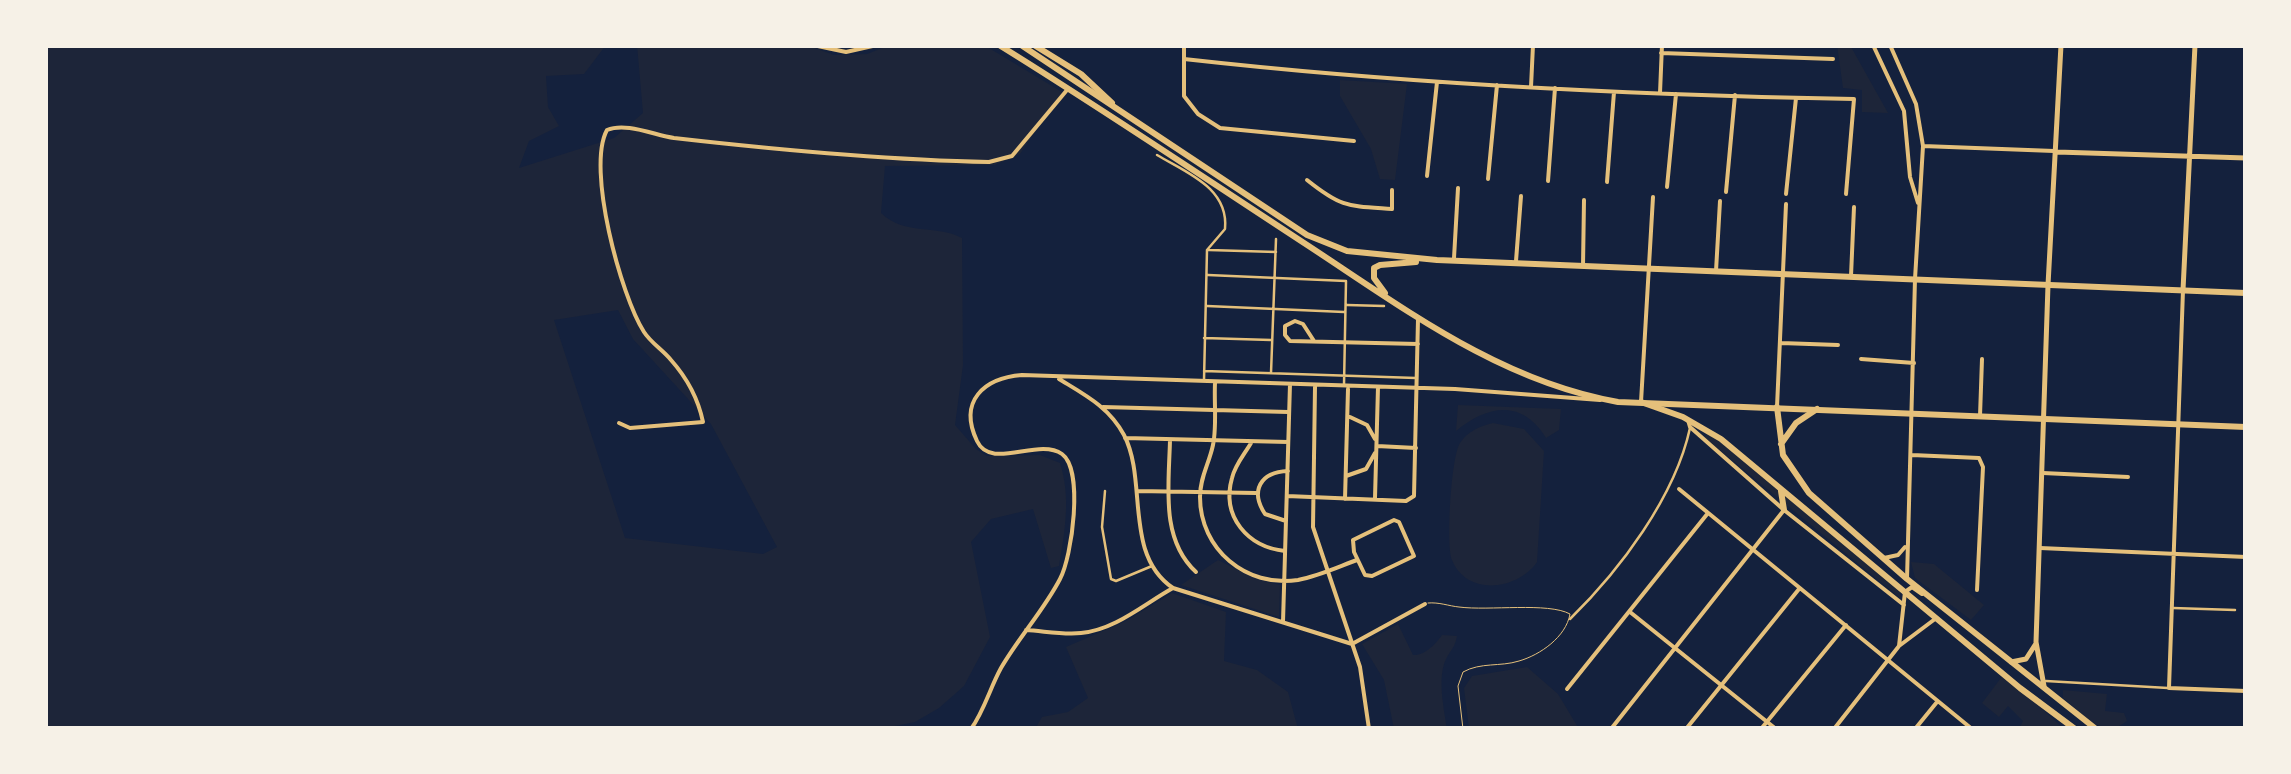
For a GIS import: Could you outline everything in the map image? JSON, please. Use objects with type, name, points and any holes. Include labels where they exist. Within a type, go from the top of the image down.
[{"type":"main road","points":[[999,45],[1418,319],[1492,360],[1553,387],[1618,402],[2246,427]]},
{"type":"main road","points":[[1021,45],[1324,244],[1362,254],[1438,260]]},
{"type":"main road","points":[[1034,45],[1081,74],[1112,103]]},
{"type":"main road","points":[[1392,301],[1376,282],[1374,268],[1438,260],[2246,293]]},
{"type":"main road","points":[[1642,402],[1721,439],[2075,729]]},
{"type":"main road","points":[[1777,407],[1780,445],[1809,493],[1906,579],[2096,729]]},
{"type":"main road","points":[[1780,445],[1796,423],[1816,409]]},
{"type":"main road","points":[[1781,490],[1784,510]]},
{"type":"street","points":[[812,45],[846,52],[877,45]]},
{"type":"street","points":[[1184,45],[1184,96],[1198,114],[1220,128],[1354,141]]},
{"type":"street","points":[[1531,87],[1533,45]]},
{"type":"street","points":[[1660,93],[1662,45]]},
{"type":"street","points":[[1873,45],[1904,111],[1910,176],[1920,208]]},
{"type":"street","points":[[1890,45],[1916,104],[1924,146],[1915,278],[1906,579]]},
{"type":"street","points":[[2045,690],[2036,642],[2061,45]]},
{"type":"street","points":[[2169,688],[2195,45]]},
{"type":"street","points":[[1662,52],[1833,59]]},
{"type":"street","points":[[1184,59],[1325,75],[1497,86],[1854,98],[1846,194]]},
{"type":"street","points":[[1427,176],[1437,82]]},
{"type":"street","points":[[1488,178],[1497,86]]},
{"type":"street","points":[[619,423],[630,428],[703,422],[693,391],[638,320],[602,209],[602,140],[607,130],[620,127],[657,136],[720,143],[989,162],[1012,156],[1068,88]]},
{"type":"street","points":[[1548,181],[1555,88]]},
{"type":"street","points":[[1607,182],[1614,92]]},
{"type":"street","points":[[1666,186],[1676,94]]},
{"type":"street","points":[[1726,192],[1735,95]]},
{"type":"street","points":[[1786,194],[1796,98]]},
{"type":"street","points":[[1924,146],[2246,158]]},
{"type":"street","points":[[1156,155],[1222,199],[1226,229],[1208,250],[1204,382]]},
{"type":"street","points":[[1306,180],[1336,204],[1346,206],[1392,209],[1392,190]]},
{"type":"street","points":[[1454,260],[1458,188]]},
{"type":"street","points":[[1516,264],[1522,196]]},
{"type":"street","points":[[1642,402],[1653,197]]},
{"type":"street","points":[[1582,266],[1584,200]]},
{"type":"street","points":[[1716,271],[1720,201]]},
{"type":"street","points":[[1777,407],[1786,204]]},
{"type":"street","points":[[1851,276],[1854,207]]},
{"type":"street","points":[[1271,373],[1276,240]]},
{"type":"street","points":[[1208,250],[1276,252]]},
{"type":"street","points":[[1206,275],[1346,281],[1345,499]]},
{"type":"street","points":[[1346,305],[1384,306]]},
{"type":"street","points":[[1205,306],[1346,312]]},
{"type":"street","points":[[1287,496],[1406,501],[1414,496],[1418,319]]},
{"type":"street","points":[[1314,341],[1303,324],[1295,321],[1285,326],[1290,341],[1418,344]]},
{"type":"street","points":[[1204,338],[1272,340]]},
{"type":"street","points":[[1781,343],[1838,346]]},
{"type":"street","points":[[1980,416],[1982,359]]},
{"type":"street","points":[[1862,360],[1914,363]]},
{"type":"street","points":[[1204,371],[1418,378]]},
{"type":"street","points":[[1055,376],[1103,408],[1125,438],[1133,458],[1140,530],[1153,565],[1173,588],[1352,644],[1425,604]]},
{"type":"street","points":[[970,729],[998,672],[1062,577],[1072,523],[1074,487],[1071,467],[1063,454],[1047,448],[987,452],[976,438],[973,405],[978,392],[1001,377],[1418,388],[1618,402]]},
{"type":"street","points":[[1215,382],[1214,440],[1200,494],[1209,540],[1226,561],[1260,576],[1284,580],[1326,572],[1357,560]]},
{"type":"street","points":[[1283,622],[1290,384]]},
{"type":"street","points":[[1316,385],[1313,527],[1362,677],[1370,729]]},
{"type":"street","points":[[1374,500],[1378,388]]},
{"type":"street","points":[[1103,408],[1289,412]]},
{"type":"street","points":[[1346,476],[1366,468],[1376,446],[1367,424],[1348,417]]},
{"type":"street","points":[[1570,619],[1632,551],[1669,483],[1689,423],[1784,510],[1904,605]]},
{"type":"street","points":[[1125,438],[1288,442]]},
{"type":"street","points":[[1170,438],[1168,507],[1182,556],[1196,572]]},
{"type":"street","points":[[1253,441],[1237,465],[1230,494],[1235,520],[1250,540],[1285,551]]},
{"type":"street","points":[[1376,446],[1416,448]]},
{"type":"street","points":[[1911,455],[1979,458],[1983,467],[1977,590]]},
{"type":"street","points":[[1286,521],[1265,514],[1256,493],[1269,474],[1288,470]]},
{"type":"street","points":[[2043,473],[2128,476]]},
{"type":"street","points":[[1679,489],[1972,729]]},
{"type":"street","points":[[1105,491],[1102,526],[1111,579],[1116,581],[1153,565]]},
{"type":"street","points":[[1137,491],[1256,493]]},
{"type":"street","points":[[1611,729],[1784,510]]},
{"type":"street","points":[[1567,689],[1708,513]]},
{"type":"street","points":[[1395,520],[1400,522],[1414,550],[1412,557],[1372,576],[1365,574],[1357,560],[1353,540],[1395,520]]},
{"type":"street","points":[[1882,558],[1898,555],[1908,538]]},
{"type":"street","points":[[2040,548],[2246,557]]},
{"type":"street","points":[[1686,729],[1801,587]]},
{"type":"street","points":[[1026,630],[1070,634],[1094,631],[1173,588]]},
{"type":"street","points":[[1899,646],[1905,592],[1912,588],[1926,595]]},
{"type":"street","points":[[2172,608],[2236,610]]},
{"type":"street","points":[[1630,612],[1776,729]]},
{"type":"street","points":[[1834,729],[1899,646],[1937,618]]},
{"type":"street","points":[[1761,729],[1846,626]]},
{"type":"street","points":[[2011,662],[2026,659],[2036,642]]},
{"type":"street","points":[[2042,679],[2056,684],[2246,691]]},
{"type":"street","points":[[1915,729],[1938,701]]},
{"type":"lane","points":[[1425,604],[1433,601],[1454,607],[1566,611],[1570,619],[1551,644],[1534,654],[1518,662],[1482,665],[1464,672],[1458,686],[1463,729]]},
{"type":"shaded area","points":[[45,45],[606,45],[584,74],[546,76],[548,107],[559,126],[529,141],[519,168],[614,138],[643,113],[637,45],[806,45],[834,55],[867,54],[890,45],[984,45],[1062,92],[1020,154],[995,165],[885,166],[881,213],[900,225],[962,238],[963,365],[955,425],[987,456],[1040,455],[1060,463],[1065,489],[1059,566],[1051,568],[1033,509],[991,519],[971,542],[990,637],[964,686],[939,708],[915,722],[880,729],[45,729]],"holes":[[[618,310],[633,339],[711,424],[777,547],[763,554],[625,538],[554,320]]]},
{"type":"shaded area","points":[[1837,45],[1850,45],[1888,113],[1862,112],[1862,90],[1843,88]]},
{"type":"shaded area","points":[[1340,80],[1407,84],[1395,180],[1380,179],[1371,149],[1340,96]]},
{"type":"shaded area","points":[[1458,405],[1561,409],[1559,430],[1546,438],[1526,417],[1504,410],[1480,416],[1456,431]]},
{"type":"shaded area","points":[[1493,423],[1524,429],[1544,451],[1537,562],[1518,579],[1493,585],[1469,580],[1459,572],[1452,560],[1449,537],[1452,482],[1460,443],[1479,427]]},
{"type":"shaded area","points":[[1708,430],[1900,590],[1900,598],[1705,438]]},
{"type":"shaded area","points":[[1218,560],[1256,579],[1280,585],[1279,617],[1181,585]]},
{"type":"shaded area","points":[[1911,562],[1934,564],[1984,605],[1971,620],[1915,578]]},
{"type":"shaded area","points":[[1172,593],[1226,612],[1224,661],[1257,670],[1288,692],[1298,729],[1035,729],[1042,717],[1068,712],[1088,698],[1066,647],[1126,621]]},
{"type":"shaded area","points":[[1398,624],[1413,655],[1433,646],[1442,635],[1457,636],[1442,675],[1447,729],[1394,729],[1384,680],[1362,644]]},
{"type":"shaded area","points":[[1527,667],[1558,694],[1579,729],[1469,729],[1464,688],[1472,676]]},
{"type":"shaded area","points":[[2004,674],[2064,729],[2019,729],[2023,721],[2008,706],[1999,717],[1982,703]]},
{"type":"shaded area","points":[[2063,690],[2107,694],[2105,711],[2124,713],[2127,721],[2110,728],[2095,724],[2063,698]]}]
